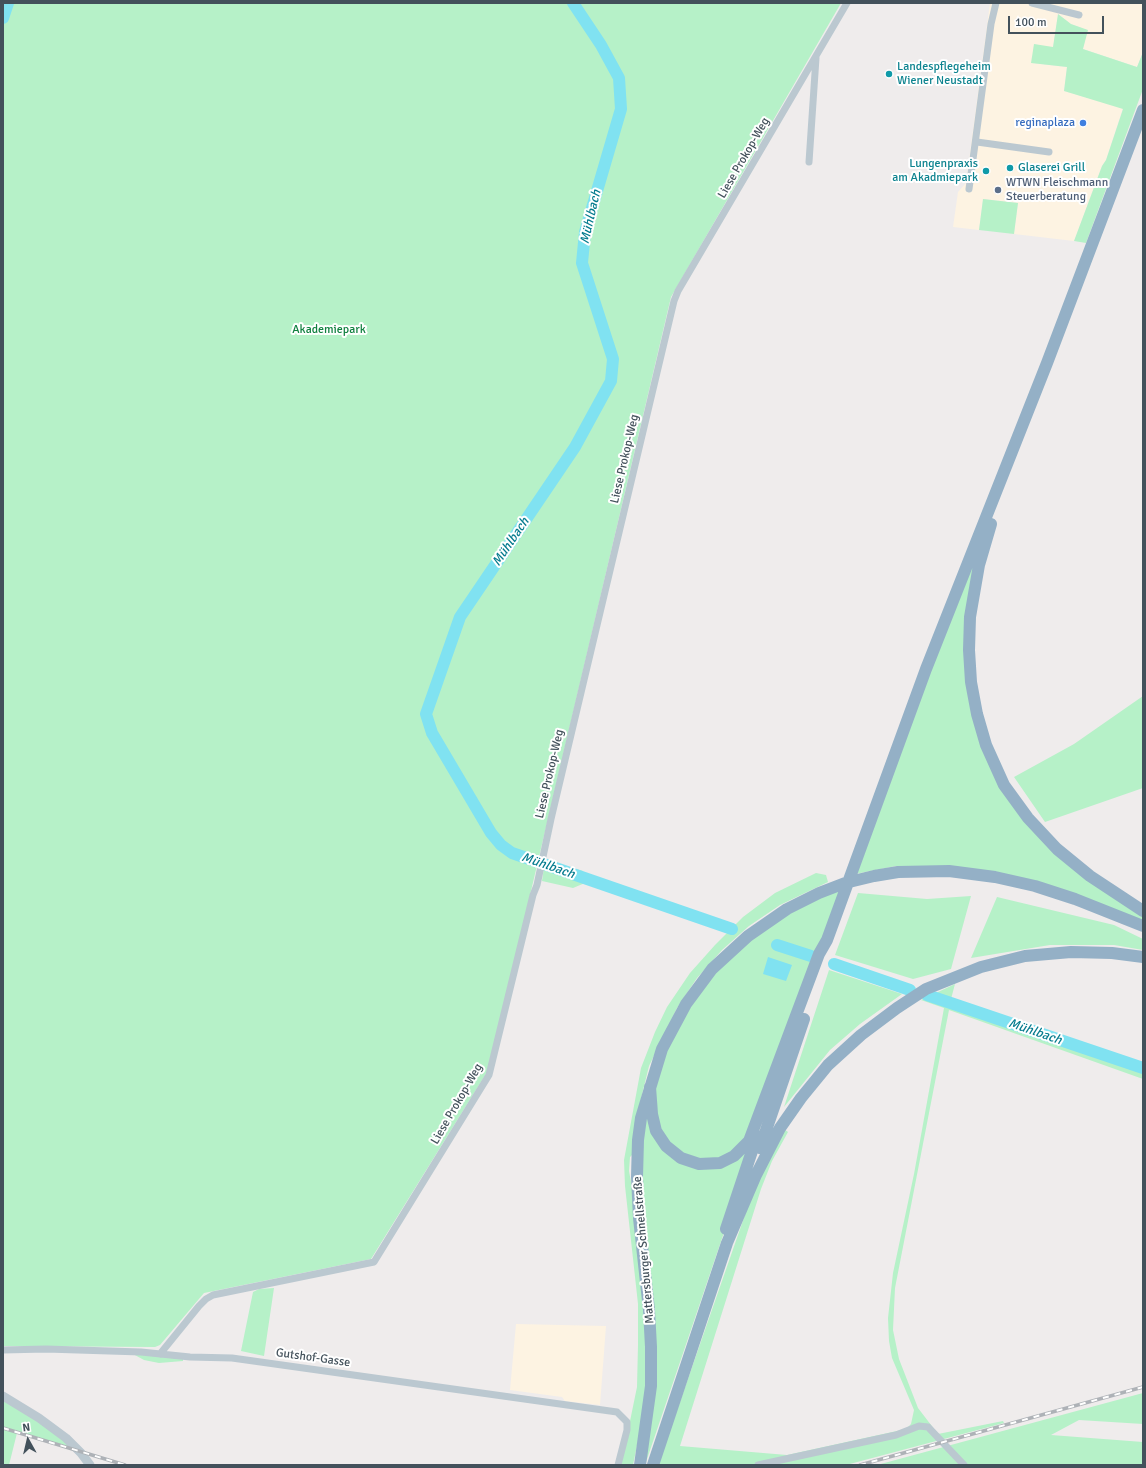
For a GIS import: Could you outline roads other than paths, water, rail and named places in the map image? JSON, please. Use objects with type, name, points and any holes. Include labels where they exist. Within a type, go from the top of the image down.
[{"type":"highway","points":[[650,1087],[654,1126],[659,1137],[670,1150],[686,1160],[706,1164],[720,1162],[734,1156],[744,1147],[752,1135],[819,954],[827,940],[926,669],[1047,363],[1142,114]]},
{"type":"highway","points":[[1047,363],[988,532],[979,565],[970,617],[970,682],[986,745],[1004,785],[1028,818],[1057,849],[1090,876],[1143,910]]},
{"type":"highway","name":"Mattersburger Schnellstraße","points":[[640,1465],[651,1386],[649,1310],[639,1218],[638,1140],[641,1118],[658,1059],[672,1028],[686,1004],[712,969],[755,930],[787,909],[819,893],[864,878],[898,872],[949,871],[996,877],[1035,886],[1143,926]]},
{"type":"highway","points":[[653,1465],[727,1243],[826,956],[827,940]]},
{"type":"highway","points":[[727,1243],[762,1160],[780,1128],[801,1098],[828,1066],[879,1020],[926,990],[981,967],[1025,956],[1055,953],[1093,952],[1143,957]]},
{"type":"highway","points":[[646,1465],[803,998]]},
{"type":"street","name":"Liese Prokop-Weg","points":[[160,1354],[199,1306],[206,1299],[214,1295],[374,1262],[489,1075],[543,859],[674,301],[678,291],[847,3]]},
{"type":"street","points":[[969,189],[977,142],[991,24],[996,3]]},
{"type":"street","points":[[1032,3],[1079,15]]},
{"type":"street","name":"Liese Prokop-Weg","points":[[809,162],[816,58]]},
{"type":"street","points":[[977,142],[1049,152]]},
{"type":"street","name":"Gutshof-Gasse","points":[[3,1350],[46,1349],[232,1358],[617,1412],[627,1422],[627,1430],[618,1465]]},
{"type":"street","points":[[3,1396],[39,1418],[66,1438],[90,1465]]},
{"type":"street","points":[[758,1465],[896,1435],[919,1426],[928,1427],[964,1465]]},
{"type":"water","points":[[768,957],[792,965],[786,981],[763,974]]},
{"type":"waterway","points":[[3,18],[8,3]]},
{"type":"waterway","name":"Mühlbach","points":[[573,3],[601,45],[619,78],[621,109],[585,232],[582,263],[613,359],[611,381],[575,447],[460,617],[426,714],[432,733],[491,833],[501,845],[512,853],[732,929]]},
{"type":"waterway","name":"Mühlbach","points":[[777,945],[811,956]]},
{"type":"waterway","name":"Mühlbach","points":[[834,964],[910,990]]},
{"type":"waterway","name":"Mühlbach","points":[[927,995],[1143,1068]]},
{"type":"railway","points":[[860,1465],[1143,1387]]},
{"type":"railway","points":[[3,1428],[125,1465]]},
{"type":"place","name":"Landespflegeheim Wiener Neustadt","points":[[889,74]]},
{"type":"place","name":"reginaplaza","points":[[1083,123]]},
{"type":"place","name":"Glaserei Grill","points":[[1010,168]]},
{"type":"place","name":"Lungenpraxis am Akadmiepark","points":[[986,171]]},
{"type":"place","name":"WTWN Fleischmann Steuerberatung","points":[[998,190]]},
{"type":"park label","name":"Akademiepark","points":[[329,330]]}]
